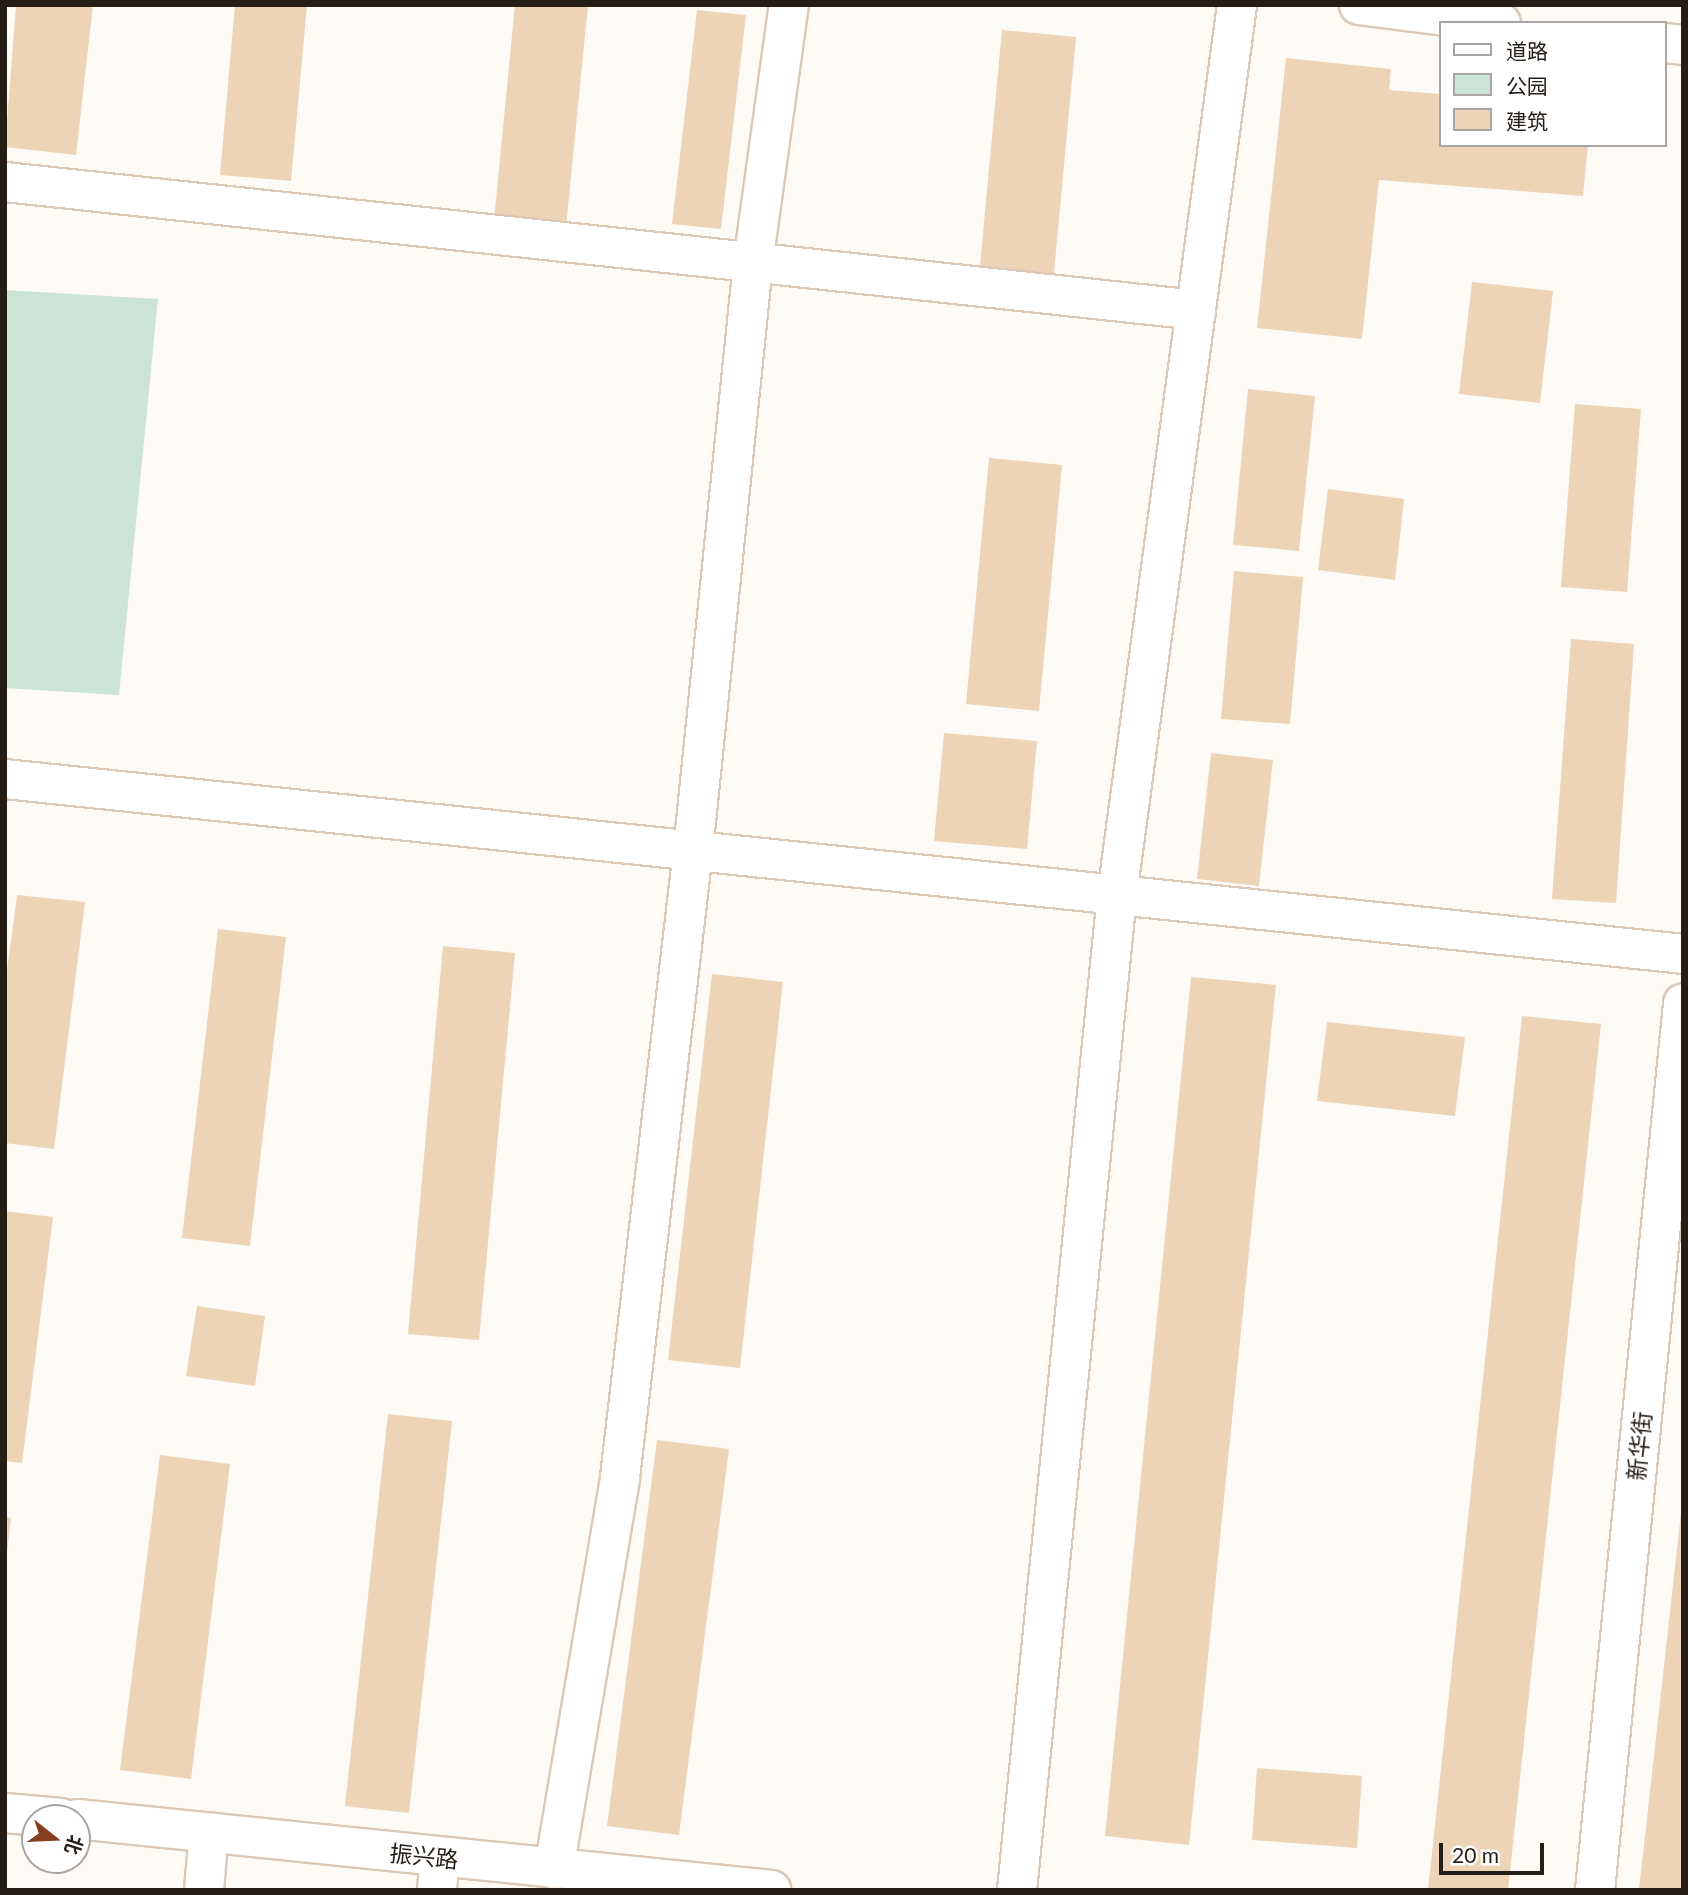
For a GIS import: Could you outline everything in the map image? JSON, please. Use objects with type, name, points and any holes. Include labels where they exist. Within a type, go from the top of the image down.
[{"type":"street","points":[[554,1868],[620,1477],[693,851],[753,263],[789,5]]},
{"type":"street","points":[[1017,1890],[1117,895],[1237,5]]},
{"type":"street","points":[[1359,5],[1485,21]]},
{"type":"street","points":[[5,183],[1196,310]]},
{"type":"street","points":[[5,779],[1683,954]]},
{"type":"street","name":"新华街","points":[[1595,1890],[1675,1170],[1683,1003]]},
{"type":"street","name":"振兴路","points":[[91,1820],[209,1832],[439,1874],[554,1868],[771,1890]]},
{"type":"street","points":[[204,1890],[209,1832]]},
{"type":"green space","points":[[5,290],[158,299],[119,695],[5,688]]},
{"type":"building","points":[[16,5],[93,5],[76,155],[5,147]]},
{"type":"building","points":[[235,5],[307,5],[291,181],[220,175]]},
{"type":"building","points":[[515,5],[588,5],[566,227],[494,220]]},
{"type":"building","points":[[697,10],[746,15],[721,229],[672,224]]},
{"type":"building","points":[[1002,30],[1076,37],[1053,283],[979,276]]},
{"type":"building","points":[[1286,58],[1391,69],[1389,90],[1440,94],[1440,147],[1588,147],[1583,196],[1379,180],[1362,339],[1257,328]]},
{"type":"building","points":[[1472,282],[1553,291],[1540,403],[1459,394]]},
{"type":"building","points":[[1248,389],[1315,396],[1299,551],[1233,545]]},
{"type":"building","points":[[1575,404],[1641,409],[1627,592],[1561,587]]},
{"type":"building","points":[[989,458],[1062,465],[1039,711],[966,704]]},
{"type":"building","points":[[1328,489],[1404,499],[1395,580],[1318,570]]},
{"type":"building","points":[[1234,571],[1303,577],[1290,724],[1221,719]]},
{"type":"building","points":[[1571,639],[1634,644],[1616,903],[1552,899]]},
{"type":"building","points":[[944,733],[1037,741],[1027,849],[934,841]]},
{"type":"building","points":[[1211,753],[1273,760],[1259,886],[1197,879]]},
{"type":"building","points":[[17,895],[85,902],[54,1149],[5,1143],[5,986]]},
{"type":"building","points":[[218,929],[286,937],[250,1246],[182,1238]]},
{"type":"building","points":[[443,946],[515,953],[479,1340],[408,1334]]},
{"type":"building","points":[[712,974],[783,982],[740,1368],[668,1360]]},
{"type":"building","points":[[1191,977],[1276,985],[1189,1845],[1105,1836]]},
{"type":"building","points":[[1522,1016],[1601,1024],[1508,1890],[1428,1890]]},
{"type":"building","points":[[1327,1022],[1465,1037],[1455,1116],[1317,1101]]},
{"type":"building","points":[[5,1211],[53,1217],[22,1463],[5,1461]]},
{"type":"building","points":[[197,1306],[265,1316],[255,1386],[186,1376]]},
{"type":"building","points":[[388,1414],[452,1421],[409,1813],[345,1806]]},
{"type":"building","points":[[657,1440],[729,1449],[679,1835],[607,1826]]},
{"type":"building","points":[[160,1455],[230,1464],[191,1779],[120,1770]]},
{"type":"building","points":[[1681,1513],[1683,1890],[1639,1890]]},
{"type":"building","points":[[5,1517],[11,1518],[7,1554],[5,1554]]},
{"type":"building","points":[[1257,1768],[1362,1776],[1357,1848],[1252,1840]]}]
